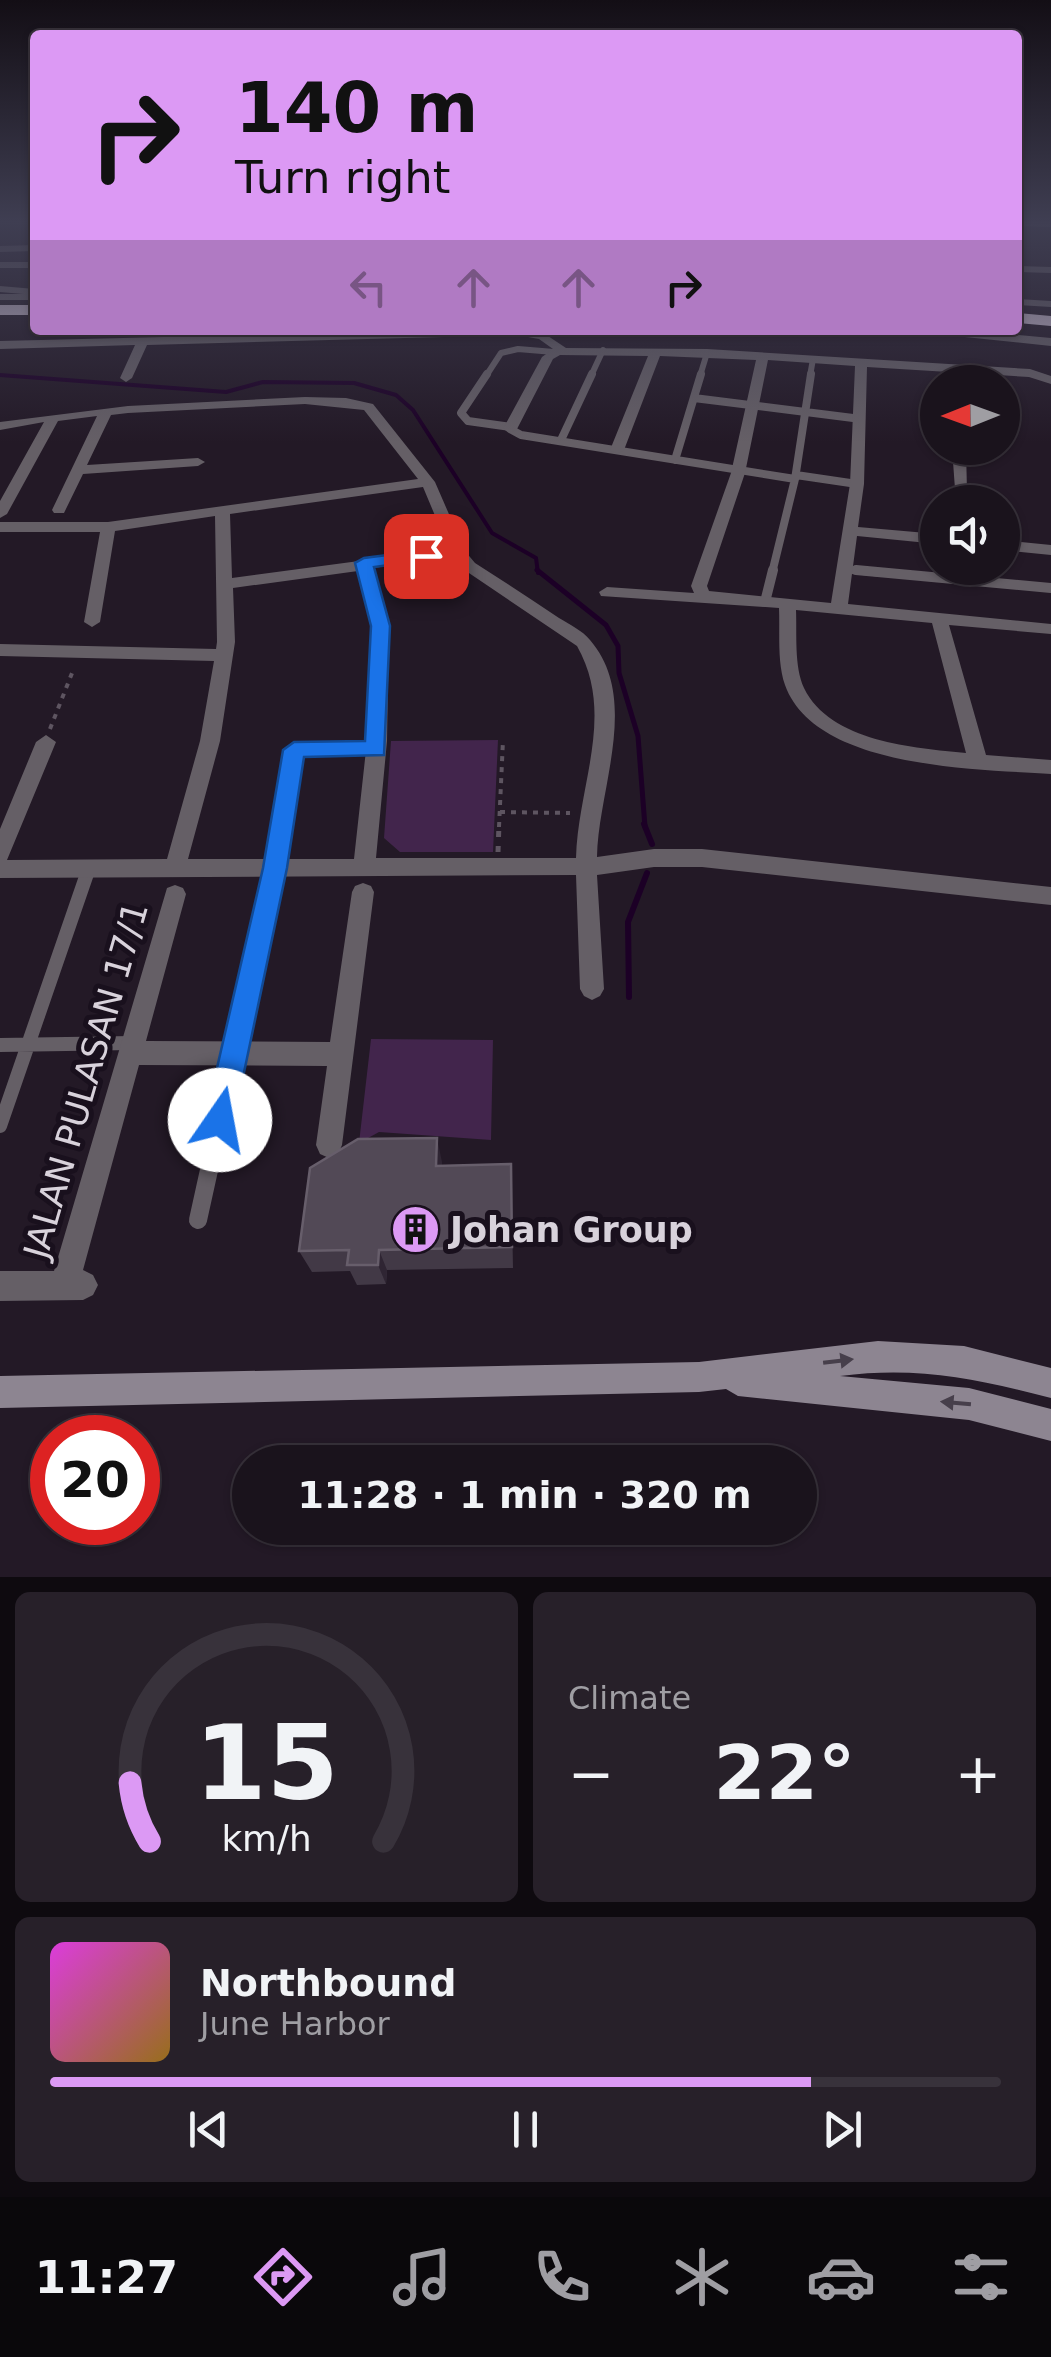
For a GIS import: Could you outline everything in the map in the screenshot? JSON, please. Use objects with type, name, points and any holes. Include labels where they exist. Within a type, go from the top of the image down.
[{"type":"highway","points":[[0,310],[30,310]]},
{"type":"highway","points":[[0,318],[30,318]]},
{"type":"highway","points":[[1022,318],[1051,320]]},
{"type":"highway","points":[[1022,326],[1051,329]]},
{"type":"main road","points":[[1,1395],[706,1377],[878,1356],[964,1361],[1051,1383]]},
{"type":"main road","points":[[706,1377],[970,1404],[1051,1425]]},
{"type":"street","points":[[1022,302],[1051,304]]},
{"type":"street","points":[[0,345],[404,335]]},
{"type":"street","points":[[536,335],[558,351],[706,352],[861,362],[920,371]]},
{"type":"street","points":[[978,335],[1051,342]]},
{"type":"street","points":[[126,378],[142,342]]},
{"type":"street","points":[[511,428],[558,351]]},
{"type":"street","points":[[617,450],[656,351]]},
{"type":"street","points":[[608,592],[705,599],[698,586],[738,472],[756,406],[763,356]]},
{"type":"street","points":[[839,608],[858,484],[861,362]]},
{"type":"street","points":[[1020,373],[1051,380]]},
{"type":"street","points":[[1,422],[284,398],[356,401],[368,408],[428,482],[458,552],[469,566],[584,642],[593,654],[607,715],[587,866],[592,989]]},
{"type":"street","points":[[59,510],[105,413]]},
{"type":"street","points":[[53,418],[1,525],[108,527],[428,482]]},
{"type":"street","points":[[78,470],[198,462]]},
{"type":"street","name":"JALAN PULASAN 17/1","points":[[0,1286],[74,1285],[210,741],[224,655],[222,510]]},
{"type":"street","points":[[92,622],[108,527]]},
{"type":"street","points":[[849,530],[920,537]]},
{"type":"street","points":[[1020,547],[1051,550]]},
{"type":"street","points":[[226,584],[458,552]]},
{"type":"street","points":[[329,1145],[364,880],[377,745],[380,626],[364,563]]},
{"type":"street","points":[[703,596],[1051,630]]},
{"type":"street","points":[[787,603],[795,688],[821,718],[877,747],[1051,767]]},
{"type":"street","points":[[939,618],[978,760]]},
{"type":"street","points":[[0,650],[224,655]]},
{"type":"street","points":[[0,854],[46,742]]},
{"type":"street","points":[[0,868],[89,868],[175,881],[275,868],[364,880],[497,866],[587,866],[654,858],[702,858],[1051,896]]},
{"type":"street","points":[[131,1048],[341,1054]]},
{"type":"lane","points":[[558,351],[518,348],[501,353],[460,412],[468,421],[560,440],[738,472],[858,484]]},
{"type":"lane","points":[[560,440],[603,350]]},
{"type":"lane","points":[[676,460],[706,352]]},
{"type":"lane","points":[[765,602],[796,477],[813,359]]},
{"type":"lane","points":[[694,398],[861,419]]},
{"type":"lane","points":[[842,569],[1051,588]]},
{"type":"lane","points":[[198,1220],[275,868],[294,750],[377,745]]},
{"type":"lane","points":[[0,1126],[89,868]]},
{"type":"lane","points":[[0,1045],[131,1048]]},
{"type":"path","points":[[46,742],[81,650]]},
{"type":"path","points":[[497,866],[503,740]]},
{"type":"path","points":[[500,812],[592,813]]},
{"type":"shaded area","points":[[498,740],[493,852],[400,852],[384,838],[391,741]]},
{"type":"shaded area","points":[[371,1039],[493,1040],[491,1140],[379,1132],[359,1143]]},
{"type":"building","name":"Johan Group","points":[[437,1138],[436,1166],[511,1164],[512,1247],[379,1250],[378,1265],[347,1265],[349,1250],[299,1251],[310,1168],[358,1139]]},
{"type":"waterway","points":[[13,376],[0,375],[226,392],[263,382],[354,383],[396,395],[413,410],[492,533],[536,558],[538,571]]},
{"type":"waterway","points":[[538,571],[606,625],[618,646],[619,673],[638,736],[645,826]]},
{"type":"waterway","points":[[645,826],[652,844]]},
{"type":"waterway","points":[[629,997],[628,922],[647,873]]},
{"type":"place","name":"Johan Group","points":[[415,1230]]},
{"type":"route","points":[[220,1120],[275,868],[294,750],[376,749],[380,626],[364,563],[426,556]]}]
